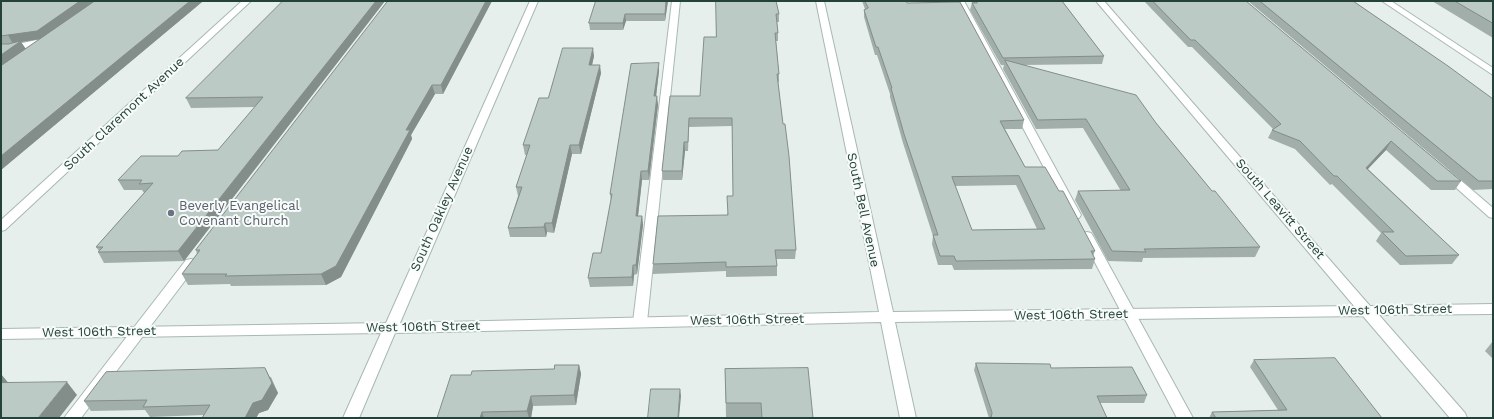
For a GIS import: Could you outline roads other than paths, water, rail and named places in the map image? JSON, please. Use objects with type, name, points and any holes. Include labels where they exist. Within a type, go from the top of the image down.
[{"type":"street","name":"South Claremont Avenue","points":[[1,227],[247,1]]},
{"type":"street","name":"South Oakley Avenue","points":[[351,418],[534,1]]},
{"type":"street","points":[[640,322],[676,1]]},
{"type":"street","name":"South Bell Avenue","points":[[820,1],[908,418]]},
{"type":"street","points":[[960,1],[1185,418]]},
{"type":"street","name":"South Leavitt Street","points":[[1100,1],[1459,418]]},
{"type":"street","points":[[1386,1],[1493,72]]},
{"type":"street","points":[[1,48],[13,48],[49,39],[27,55]]},
{"type":"street","points":[[1439,168],[1493,214]]},
{"type":"street","points":[[72,418],[198,254]]},
{"type":"street","name":"West 106th Street","points":[[1,334],[390,328],[886,317],[1493,309]]},
{"type":"place","name":"Beverly Evangelical Covenant Church","points":[[171,213]]}]
